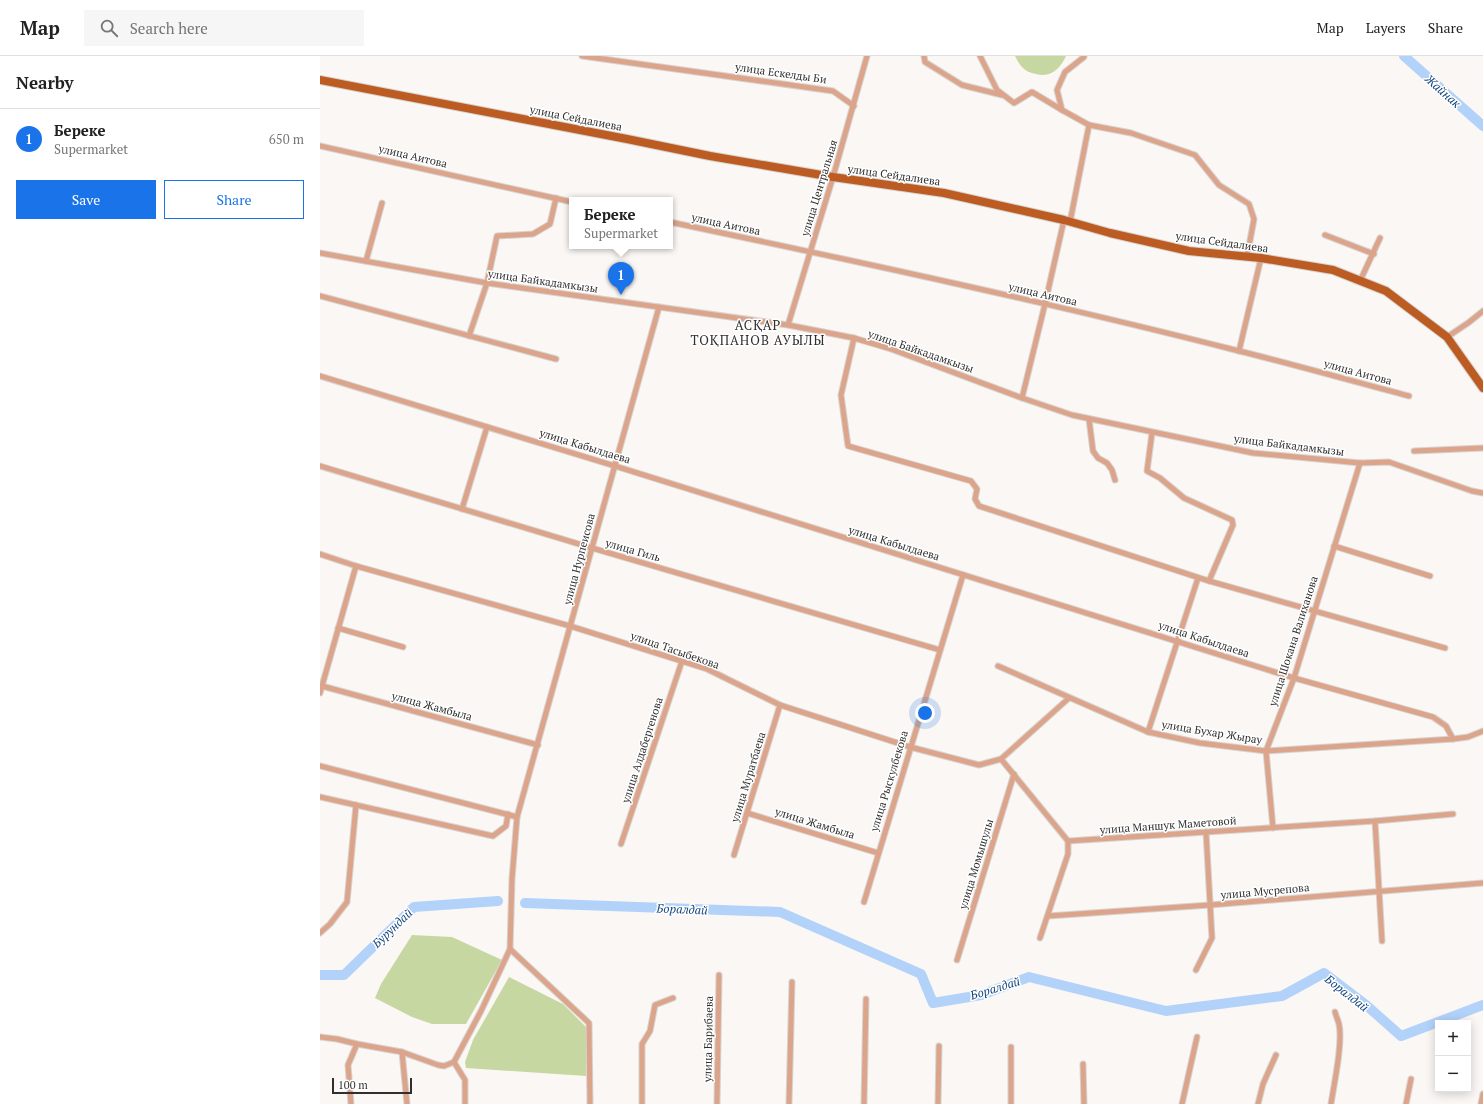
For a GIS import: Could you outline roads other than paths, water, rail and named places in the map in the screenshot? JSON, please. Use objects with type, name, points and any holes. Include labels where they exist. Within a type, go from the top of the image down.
[{"type":"main road","name":"улица Сейдалиева","points":[[320,80],[710,156],[833,177],[944,193],[1189,251],[1261,258],[1333,270],[1386,291],[1446,337],[1483,388]]},
{"type":"street","name":"улица Ескелды Би","points":[[582,56],[623,59],[833,91],[854,106]]},
{"type":"street","name":"улица Центральная","points":[[788,325],[854,106],[867,56]]},
{"type":"street","points":[[924,56],[925,62],[962,85],[1005,96]]},
{"type":"street","points":[[980,56],[997,90],[1014,103],[1032,92],[1089,125],[1131,133],[1195,155],[1219,186],[1249,204],[1254,219],[1247,257]]},
{"type":"street","points":[[1062,110],[1057,90],[1065,72],[1084,56]]},
{"type":"street","points":[[1022,398],[1067,221],[1089,125]]},
{"type":"street","name":"улица Аитова","points":[[320,146],[569,201]]},
{"type":"street","points":[[469,336],[487,283],[497,236],[533,234],[550,224],[556,198]]},
{"type":"street","points":[[366,261],[382,203]]},
{"type":"street","name":"улица Аитова","points":[[673,223],[1045,304],[1239,351],[1409,396]]},
{"type":"street","points":[[1325,235],[1374,254]]},
{"type":"street","points":[[1360,281],[1374,254],[1380,238]]},
{"type":"street","name":"улица Байкадамкызы","points":[[320,253],[487,283],[788,325],[854,338],[891,349],[1072,415],[1253,453],[1360,463],[1389,462],[1472,491],[1483,493]]},
{"type":"street","points":[[1239,351],[1261,258]]},
{"type":"street","points":[[320,296],[556,359]]},
{"type":"street","name":"улица Нурпеисова","points":[[510,949],[512,879],[517,817],[659,307]]},
{"type":"street","points":[[1446,337],[1483,311]]},
{"type":"street","points":[[854,338],[841,395],[848,446],[971,481],[977,488],[975,500],[979,506],[1198,578],[1445,648]]},
{"type":"street","name":"улица Кабылдаева","points":[[320,376],[615,466],[1294,678],[1433,717],[1446,726],[1454,739]]},
{"type":"street","points":[[1089,419],[1093,451],[1098,458],[1107,463],[1112,470],[1115,480]]},
{"type":"street","points":[[462,509],[487,427]]},
{"type":"street","points":[[1152,433],[1146,471],[1160,478],[1184,498],[1232,520],[1233,525],[1209,581]]},
{"type":"street","points":[[1414,451],[1483,448]]},
{"type":"street","name":"улица Шокана Валиханова","points":[[1273,828],[1266,750],[1294,678],[1360,463]]},
{"type":"street","name":"улица Гиль","points":[[320,466],[592,548],[940,650]]},
{"type":"street","points":[[1334,546],[1430,576]]},
{"type":"street","name":"улица Тасыбекова","points":[[320,554],[356,566],[570,626],[707,669],[780,705],[910,747],[979,765],[1001,759],[1069,698]]},
{"type":"street","points":[[320,693],[356,566]]},
{"type":"street","name":"улица Рыскулбекова","points":[[864,902],[963,575]]},
{"type":"street","points":[[1148,732],[1198,578]]},
{"type":"street","points":[[338,628],[403,647]]},
{"type":"street","name":"улица Алдабергенова","points":[[621,844],[682,661]]},
{"type":"street","name":"улица Бухар Жырау","points":[[998,666],[1148,732],[1200,743],[1266,750],[1454,739],[1468,737],[1483,731]]},
{"type":"street","name":"улица Жамбыла","points":[[322,686],[538,745]]},
{"type":"street","name":"улица Муратбаева","points":[[734,855],[780,705]]},
{"type":"street","points":[[1001,759],[1068,841],[1068,854],[1040,938]]},
{"type":"street","points":[[320,766],[517,817]]},
{"type":"street","name":"улица Момышулы","points":[[957,960],[1014,774]]},
{"type":"street","points":[[320,797],[493,836],[506,826],[508,814]]},
{"type":"street","points":[[320,934],[347,902],[356,805]]},
{"type":"street","name":"улица Жамбыла","points":[[747,813],[878,853]]},
{"type":"street","name":"улица Маншук Маметовой","points":[[1068,841],[1375,821],[1453,814]]},
{"type":"street","points":[[1375,821],[1382,941]]},
{"type":"street","points":[[1196,970],[1212,938],[1206,832]]},
{"type":"street","name":"улица Мусрепова","points":[[1048,916],[1210,905],[1483,883]]},
{"type":"street","points":[[320,1037],[402,1052],[438,1065],[444,1066],[454,1062],[481,1011],[510,949],[590,1023],[590,1104]]},
{"type":"street","name":"улица Барибаева","points":[[717,1104],[719,975]]},
{"type":"street","points":[[790,1104],[792,982]]},
{"type":"street","points":[[642,1104],[642,1044],[650,1031],[655,1005],[673,998]]},
{"type":"street","points":[[864,1104],[866,999]]},
{"type":"street","points":[[1331,1104],[1336,1078],[1340,1038],[1339,1025],[1334,1012]]},
{"type":"street","points":[[1182,1104],[1196,1037]]},
{"type":"street","points":[[351,1104],[348,1066],[357,1044]]},
{"type":"street","points":[[938,1104],[939,1046]]},
{"type":"street","points":[[1011,1048],[1011,1104]]},
{"type":"street","points":[[402,1052],[406,1104]]},
{"type":"street","points":[[1258,1104],[1263,1084],[1276,1055]]},
{"type":"street","points":[[454,1062],[465,1080],[465,1104]]},
{"type":"street","points":[[1084,1064],[1084,1104]]},
{"type":"street","points":[[1406,1104],[1411,1079]]},
{"type":"street","points":[[1481,1104],[1483,1094]]},
{"type":"waterway","name":"Жайнак","points":[[1404,56],[1483,126]]},
{"type":"waterway","name":"Бурундай","points":[[320,975],[344,975],[414,907],[498,901]]},
{"type":"waterway","name":"Боралдай","points":[[525,903],[780,912],[921,974],[933,1003],[981,995],[1029,977],[1166,1011],[1282,996],[1324,973],[1366,1005],[1401,1036],[1483,1005]]},
{"type":"place","name":"Береке","points":[[621,295]]},
{"type":"district","name":"АСҚАР ТОҚПАНОВ АУЫЛЫ","points":[[758,332]]}]
